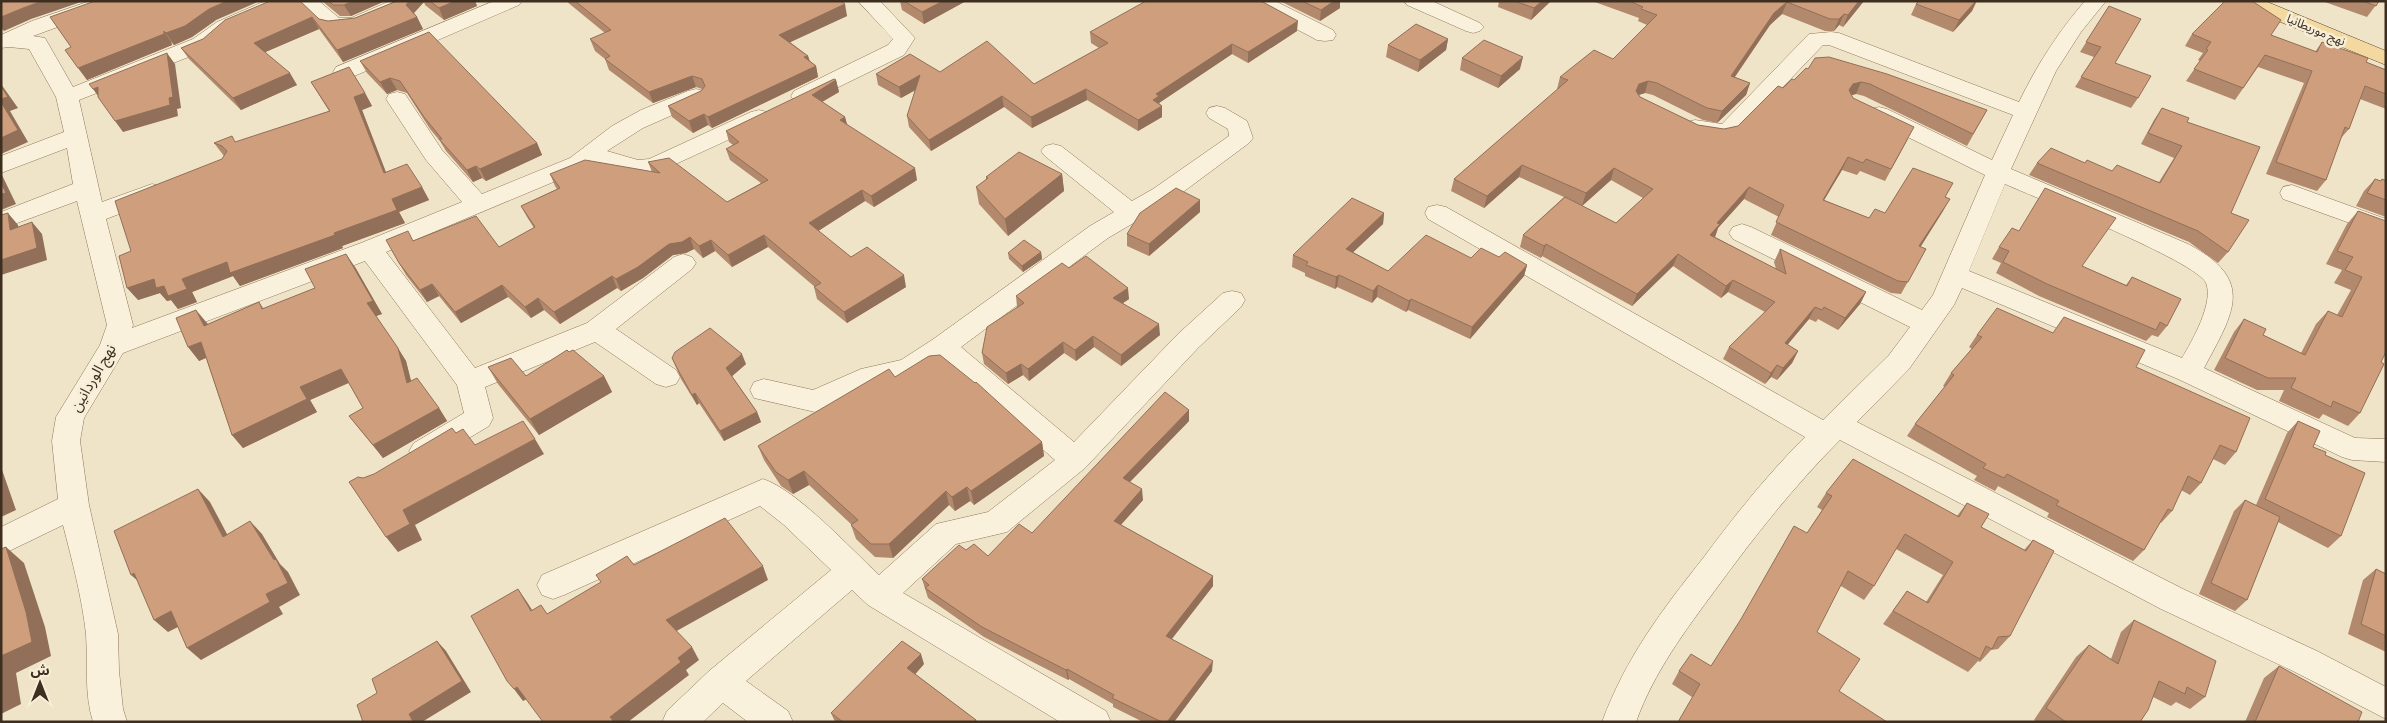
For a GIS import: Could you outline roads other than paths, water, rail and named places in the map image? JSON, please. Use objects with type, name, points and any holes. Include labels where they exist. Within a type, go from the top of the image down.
[{"type":"main road","name":"نهج موريطانيا","points":[[2246,1],[2386,59]]},
{"type":"street","points":[[5,41],[39,25],[111,1]]},
{"type":"street","points":[[67,97],[201,44],[224,26],[283,1]]},
{"type":"street","points":[[306,1],[334,25],[354,24],[409,1]]},
{"type":"street","points":[[344,72],[512,1]]},
{"type":"street","points":[[113,346],[370,249],[576,164],[606,158],[636,168],[654,166],[896,50],[904,38],[868,1]]},
{"type":"street","points":[[1258,1],[1325,35]]},
{"type":"street","points":[[1414,1],[1473,27]]},
{"type":"street","points":[[1619,722],[1627,700],[1662,636],[1744,527],[1802,458],[1899,362],[1945,298],[1998,172],[2045,71],[2072,29],[2096,1]]},
{"type":"street","points":[[1679,119],[1711,132],[1724,132],[1817,39],[1824,38],[1839,41],[2026,112]]},
{"type":"street","name":"نهج الوردانين","points":[[5,41],[37,43],[67,97],[77,136],[86,188],[120,325],[113,346],[70,417],[66,442],[74,506],[102,634],[102,671],[106,709],[110,722]]},
{"type":"street","points":[[576,164],[627,126],[671,105],[696,96]]},
{"type":"street","points":[[397,99],[434,155],[478,205]]},
{"type":"street","points":[[1856,103],[1998,172],[2178,250],[2197,260],[2210,270],[2220,283],[2221,300],[2208,335],[2188,372]]},
{"type":"street","points":[[764,390],[815,401],[871,376],[908,369],[942,347],[1099,232],[1162,195],[1241,138],[1239,126],[1217,113]]},
{"type":"street","points":[[1,165],[77,136]]},
{"type":"street","points":[[1053,151],[1131,213]]},
{"type":"street","points":[[93,215],[176,182]]},
{"type":"street","points":[[1,221],[86,188]]},
{"type":"street","points":[[2292,193],[2386,228]]},
{"type":"street","points":[[1437,213],[1830,429],[2172,599],[2305,661],[2386,704]]},
{"type":"street","points":[[1742,233],[1927,324]]},
{"type":"street","points":[[370,249],[470,382],[479,418],[398,466]]},
{"type":"street","points":[[470,382],[596,330],[683,263]]},
{"type":"street","points":[[1955,275],[2188,372],[2352,450],[2386,451]]},
{"type":"street","points":[[879,594],[947,533],[996,522],[1075,460],[1188,341],[1232,300]]},
{"type":"street","points":[[596,330],[666,378]]},
{"type":"street","points":[[942,347],[1075,460]]},
{"type":"street","points":[[552,585],[763,491],[795,516],[879,594],[1087,721]]},
{"type":"street","points":[[1,542],[74,506]]},
{"type":"street","points":[[679,722],[721,682],[852,570]]},
{"type":"street","points":[[721,682],[776,722]]}]
